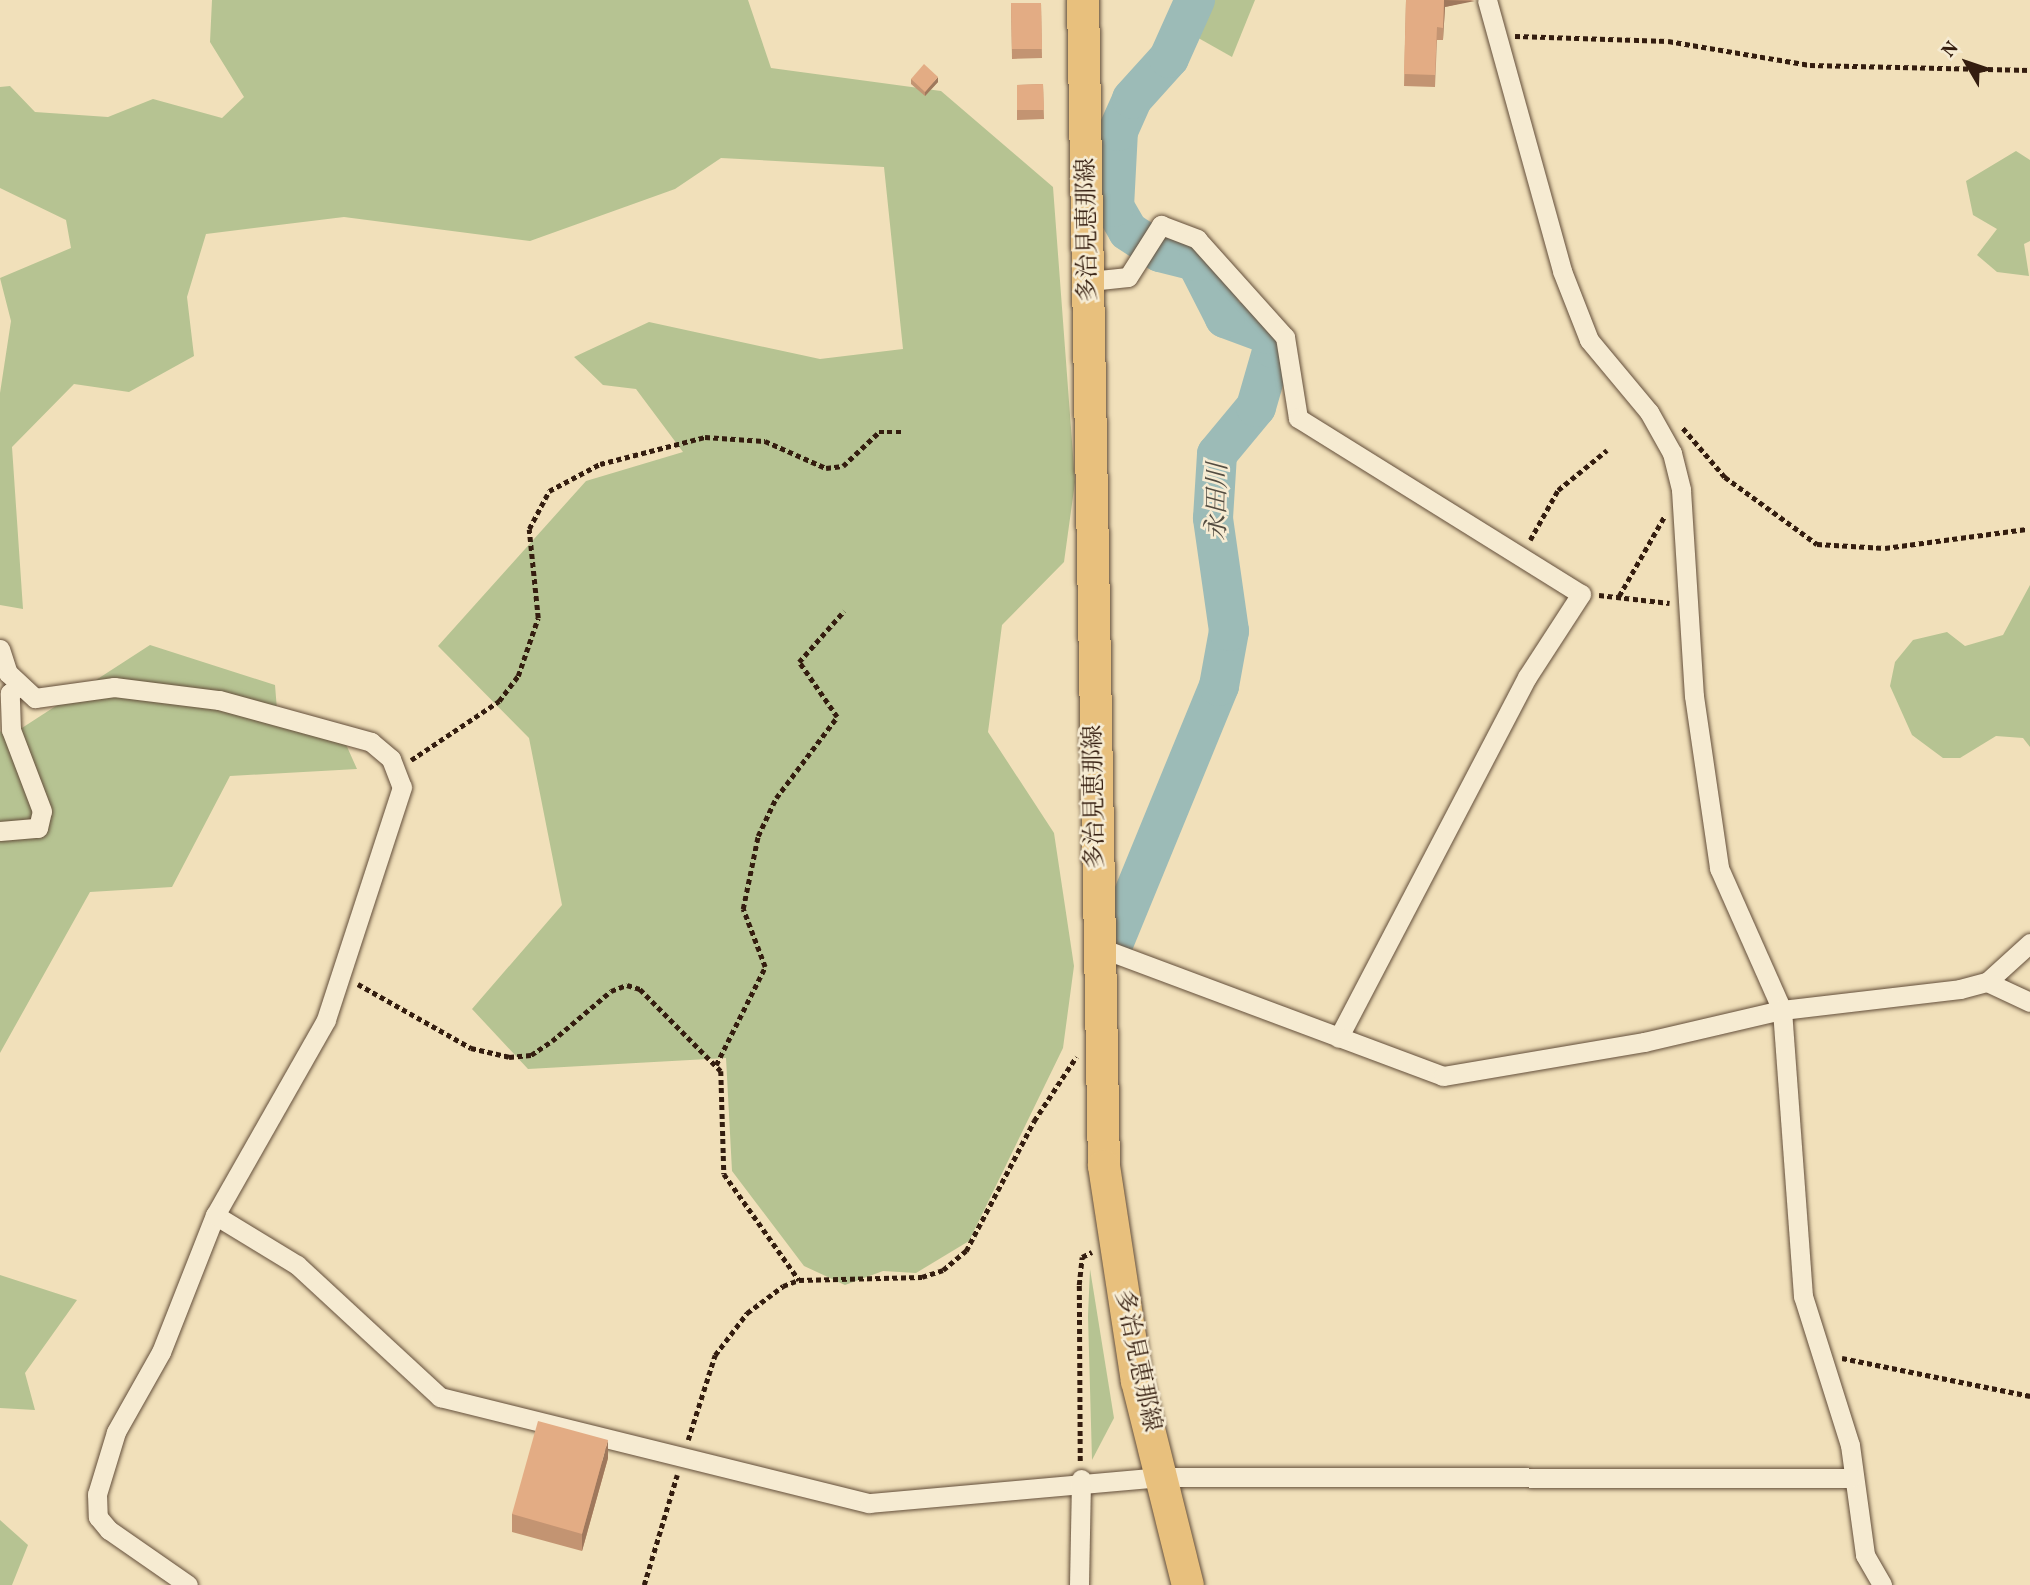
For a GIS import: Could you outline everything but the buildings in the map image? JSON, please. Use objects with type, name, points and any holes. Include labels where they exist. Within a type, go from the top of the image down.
[{"type":"main road","name":"多治見恵那線","points":[[1083,0],[1090,281],[1097,947],[1111,1241],[1137,1381],[1188,1585]]},
{"type":"street","points":[[1487,0],[1567,282],[1590,340],[1650,412],[1672,453],[1681,514],[1686,602],[1719,868],[1782,1010],[1792,1214],[1803,1296],[1850,1444],[1851,1478],[1865,1555],[1882,1585]]},
{"type":"street","points":[[1090,281],[1128,277],[1145,260],[1161,225],[1197,239],[1285,337],[1298,418],[1581,594],[1514,701],[1338,1038]]},
{"type":"street","points":[[0,649],[18,687],[35,698],[64,699],[114,687],[190,693],[372,742],[397,770],[402,787],[398,810],[344,979],[215,1215],[161,1352],[116,1432],[97,1494],[98,1517],[108,1530],[188,1585]]},
{"type":"street","points":[[0,831],[38,828],[42,811],[11,730],[10,693],[18,687]]},
{"type":"street","points":[[1987,982],[2030,943]]},
{"type":"street","points":[[1097,947],[1443,1076],[1644,1042],[1782,1010],[1987,982],[2030,1002]]},
{"type":"street","points":[[215,1215],[297,1265],[440,1397],[869,1503],[1080,1479],[1851,1478]]},
{"type":"street","points":[[1079,1585],[1080,1479]]},
{"type":"path","points":[[1495,35],[1668,41],[1810,65],[2030,70]]},
{"type":"path","points":[[1675,417],[1725,477],[1816,544],[1885,548],[2027,528]]},
{"type":"path","points":[[397,770],[499,701],[518,676],[538,618],[529,529],[549,491],[600,464],[705,437],[765,441],[826,468],[844,466],[879,432],[902,432]]},
{"type":"path","points":[[1521,556],[1558,490],[1607,450]]},
{"type":"path","points":[[1619,596],[1659,517],[1681,514]]},
{"type":"path","points":[[1581,594],[1686,602]]},
{"type":"path","points":[[716,1065],[765,967],[743,909],[758,836],[776,798],[837,717],[799,662],[844,611]]},
{"type":"path","points":[[344,979],[471,1048],[509,1057],[531,1055],[628,985],[655,1002],[716,1065],[724,1089],[724,1174],[799,1280]]},
{"type":"path","points":[[644,1585],[715,1355],[747,1313],[799,1280],[907,1278],[943,1270],[983,1227],[1034,1121],[1075,1059],[1083,1049],[1100,1048]]},
{"type":"path","points":[[1080,1479],[1082,1257],[1111,1241]]},
{"type":"path","points":[[1821,1354],[2030,1396]]},
{"type":"green space","points":[[212,0],[748,0],[771,68],[941,91],[1053,187],[1075,482],[1064,562],[1002,625],[988,732],[1054,833],[1074,966],[1063,1048],[969,1241],[916,1273],[883,1271],[845,1285],[804,1266],[732,1171],[726,1058],[528,1069],[472,1009],[562,905],[529,738],[438,646],[586,481],[683,452],[636,389],[603,385],[574,357],[649,322],[820,359],[903,349],[884,167],[721,158],[675,189],[530,241],[344,217],[206,234],[187,297],[194,356],[129,392],[74,384],[12,447],[23,609],[0,605],[0,393],[11,321],[0,278],[71,248],[66,220],[0,188],[0,87],[10,86],[35,112],[108,117],[153,99],[222,118],[244,97],[210,42]]},
{"type":"green space","points":[[1205,0],[1255,0],[1232,57],[1193,35]]},
{"type":"green space","points":[[2016,151],[2030,160],[2030,241],[2024,244],[2029,276],[1997,272],[1977,255],[1997,229],[1973,215],[1966,181]]},
{"type":"green space","points":[[2030,585],[2030,747],[2023,738],[1996,736],[1960,758],[1943,758],[1912,735],[1890,686],[1895,662],[1913,640],[1947,632],[1965,646],[2003,635]]},
{"type":"green space","points":[[150,645],[275,685],[278,722],[344,740],[357,769],[230,776],[172,887],[90,892],[0,1053],[0,731],[8,737]]},
{"type":"green space","points":[[1090,1269],[1114,1418],[1092,1460],[1088,1316]]},
{"type":"green space","points":[[0,1275],[77,1300],[25,1373],[35,1410],[0,1408]]},
{"type":"green space","points":[[0,1520],[28,1545],[12,1585],[0,1585]]},
{"type":"waterway","name":"永田川","points":[[1114,942],[1219,686],[1229,631],[1213,518],[1217,454],[1256,407],[1273,348],[1268,334],[1225,318],[1196,261],[1160,252],[1128,231],[1114,207],[1118,131],[1132,99],[1169,58],[1195,0]]}]
